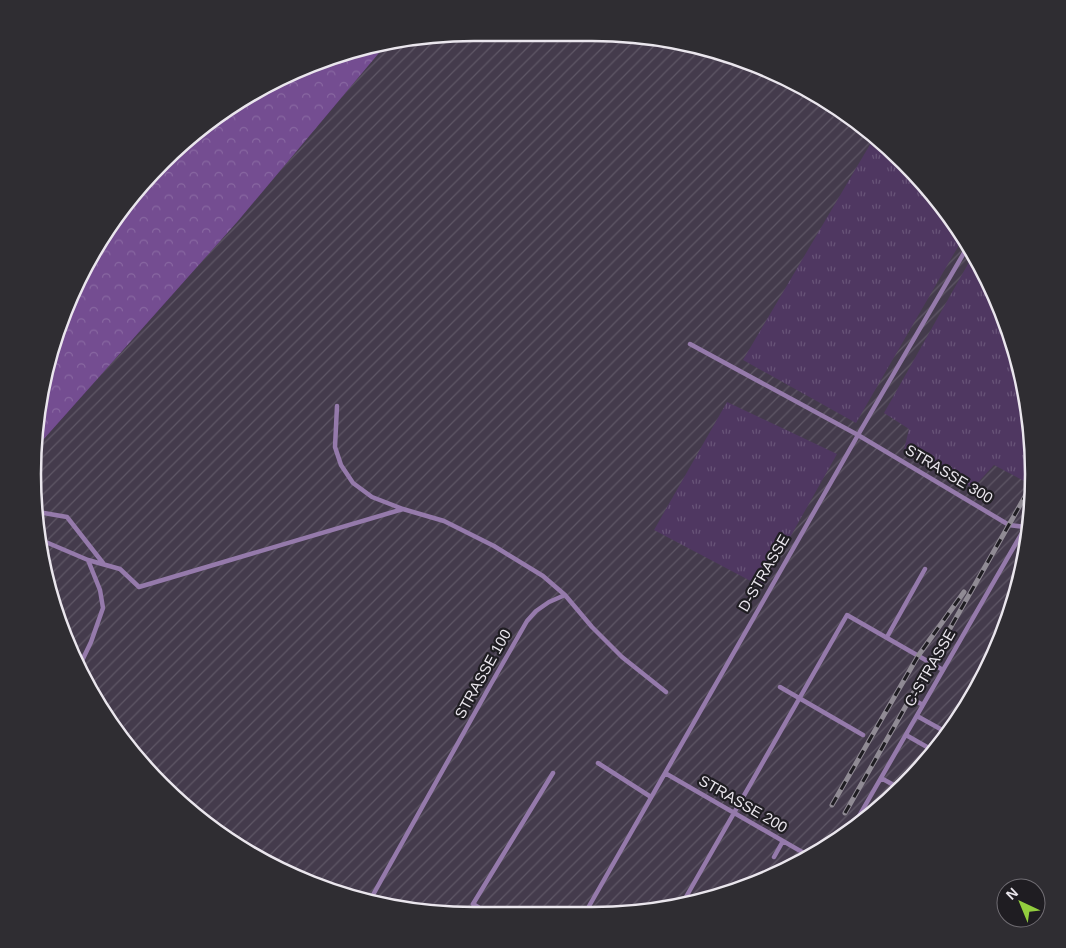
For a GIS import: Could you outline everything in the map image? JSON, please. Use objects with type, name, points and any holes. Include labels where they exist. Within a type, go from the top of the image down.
[{"type":"lane","name":"D-STRASSE","points":[[588,907],[858,434],[964,253]]},
{"type":"lane","name":"STRASSE 300","points":[[690,344],[858,434],[1009,525],[1021,527]]},
{"type":"lane","points":[[338,406],[335,446],[341,465],[353,483],[372,497],[403,509],[444,521],[494,546],[543,576],[565,595],[592,627],[622,656],[666,692]]},
{"type":"lane","points":[[47,543],[88,560],[120,569],[139,587],[403,509]]},
{"type":"lane","points":[[43,513],[68,517],[104,564]]},
{"type":"lane","name":"C-STRASSE","points":[[864,810],[943,670],[1019,544]]},
{"type":"lane","points":[[83,658],[91,642],[103,608],[100,590],[88,560]]},
{"type":"lane","points":[[887,638],[925,569]]},
{"type":"lane","name":"STRASSE 100","points":[[373,894],[527,621],[536,611],[549,602],[565,595]]},
{"type":"lane","points":[[689,895],[847,615],[943,670]]},
{"type":"lane","points":[[780,687],[863,735]]},
{"type":"lane","points":[[912,700],[923,706]]},
{"type":"lane","points":[[917,716],[941,729]]},
{"type":"lane","points":[[906,735],[927,746]]},
{"type":"lane","points":[[598,763],[651,798]]},
{"type":"lane","points":[[478,907],[473,904],[552,773]]},
{"type":"lane","name":"STRASSE 200","points":[[665,773],[802,852]]},
{"type":"lane","points":[[881,778],[893,784]]},
{"type":"lane","points":[[774,857],[783,841]]},
{"type":"shaded area","points":[[474,41],[592,41],[648,45],[704,56],[758,74],[808,99],[832,114],[898,168],[952,234],[967,258],[992,308],[1010,362],[1016,390],[1024,446],[1025,474],[1021,530],[1016,558],[1010,586],[992,640],[967,690],[952,714],[898,780],[855,817],[808,849],[758,874],[731,884],[704,892],[648,903],[592,907],[474,907],[418,903],[362,892],[308,874],[258,849],[234,834],[168,780],[131,737],[99,690],[74,640],[56,586],[45,530],[41,474],[43,440],[238,221],[380,52],[390,50],[446,42]]},
{"type":"green space","points":[[380,52],[238,221],[43,440],[56,362],[74,308],[99,258],[114,234],[149,189],[189,149],[234,114],[258,99],[308,74],[335,64]]},
{"type":"green space","points":[[870,144],[898,168],[917,189],[959,245],[856,423],[743,360]]},
{"type":"green space","points":[[969,262],[992,308],[1010,362],[1021,418],[1025,481],[994,465],[973,488],[904,450],[909,429],[884,413]]},
{"type":"green space","points":[[727,402],[837,454],[762,587],[654,530]]},
{"type":"railway","points":[[845,813],[1024,498]]},
{"type":"railway","points":[[832,805],[918,656],[964,592]]}]
